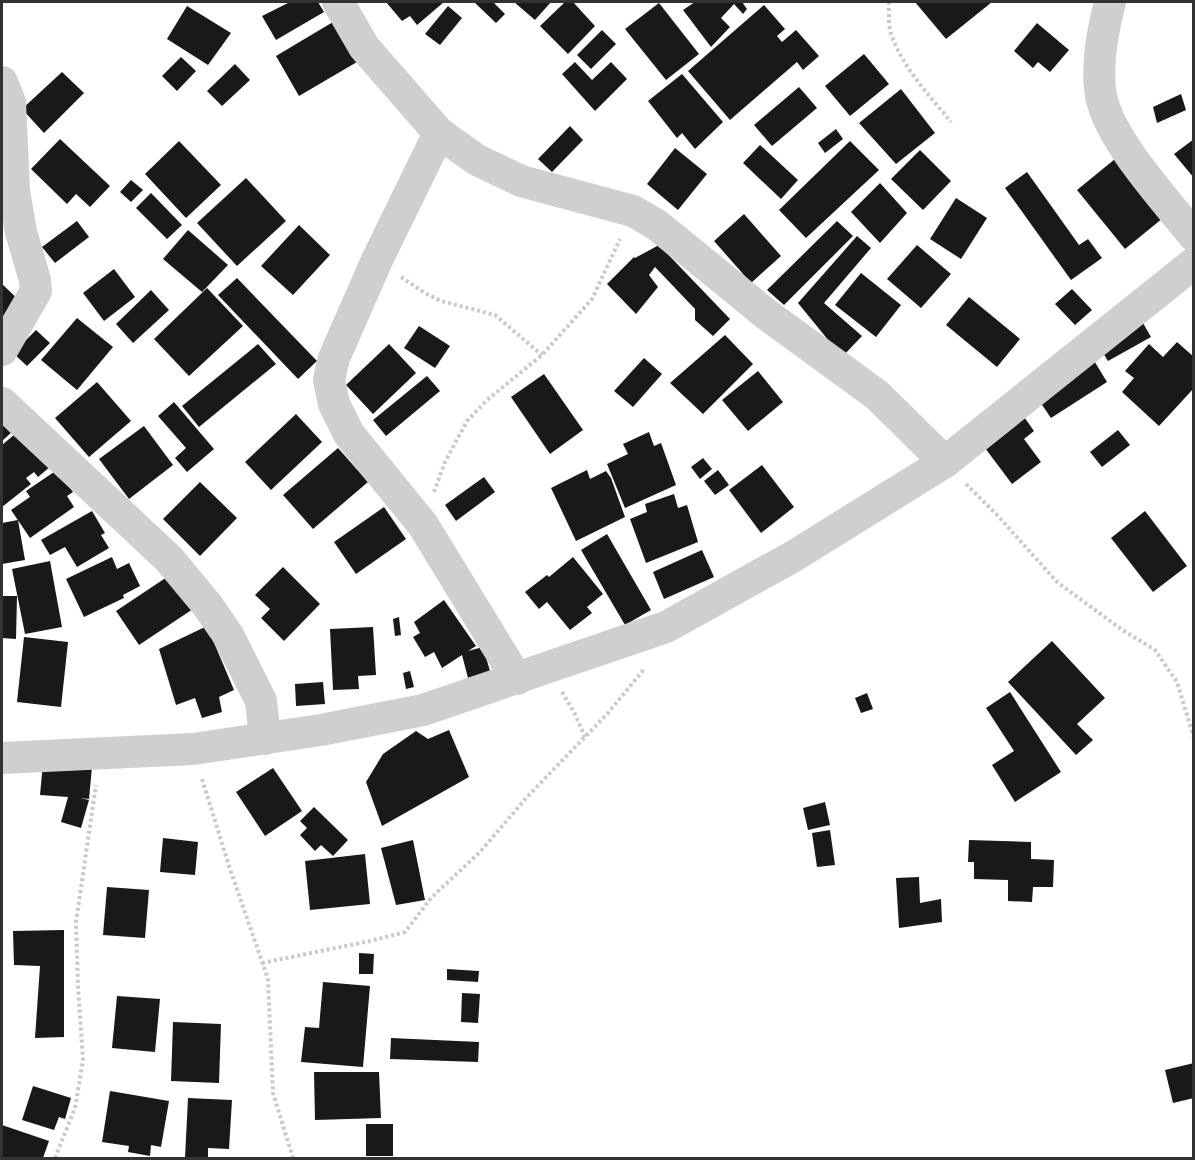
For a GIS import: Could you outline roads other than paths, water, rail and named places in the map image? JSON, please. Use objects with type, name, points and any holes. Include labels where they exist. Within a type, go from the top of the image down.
[{"type":"street","points":[[338,2],[364,47],[439,133],[477,160],[521,181],[633,211],[657,225],[766,314],[877,394],[945,462]]},
{"type":"street","points":[[1110,2],[1099,53],[1100,91],[1107,116],[1131,157],[1194,236]]},
{"type":"street","points":[[2,82],[10,102],[14,190],[21,232],[36,291],[2,350]]},
{"type":"street","points":[[439,133],[377,260],[334,358],[329,380],[334,404],[349,434],[423,525],[529,675]]},
{"type":"street","points":[[2,758],[193,749],[321,730],[423,710],[666,627],[794,555],[945,462],[1194,263]]},
{"type":"street","points":[[2,403],[170,559],[208,606],[228,635],[261,700],[265,739]]}]
